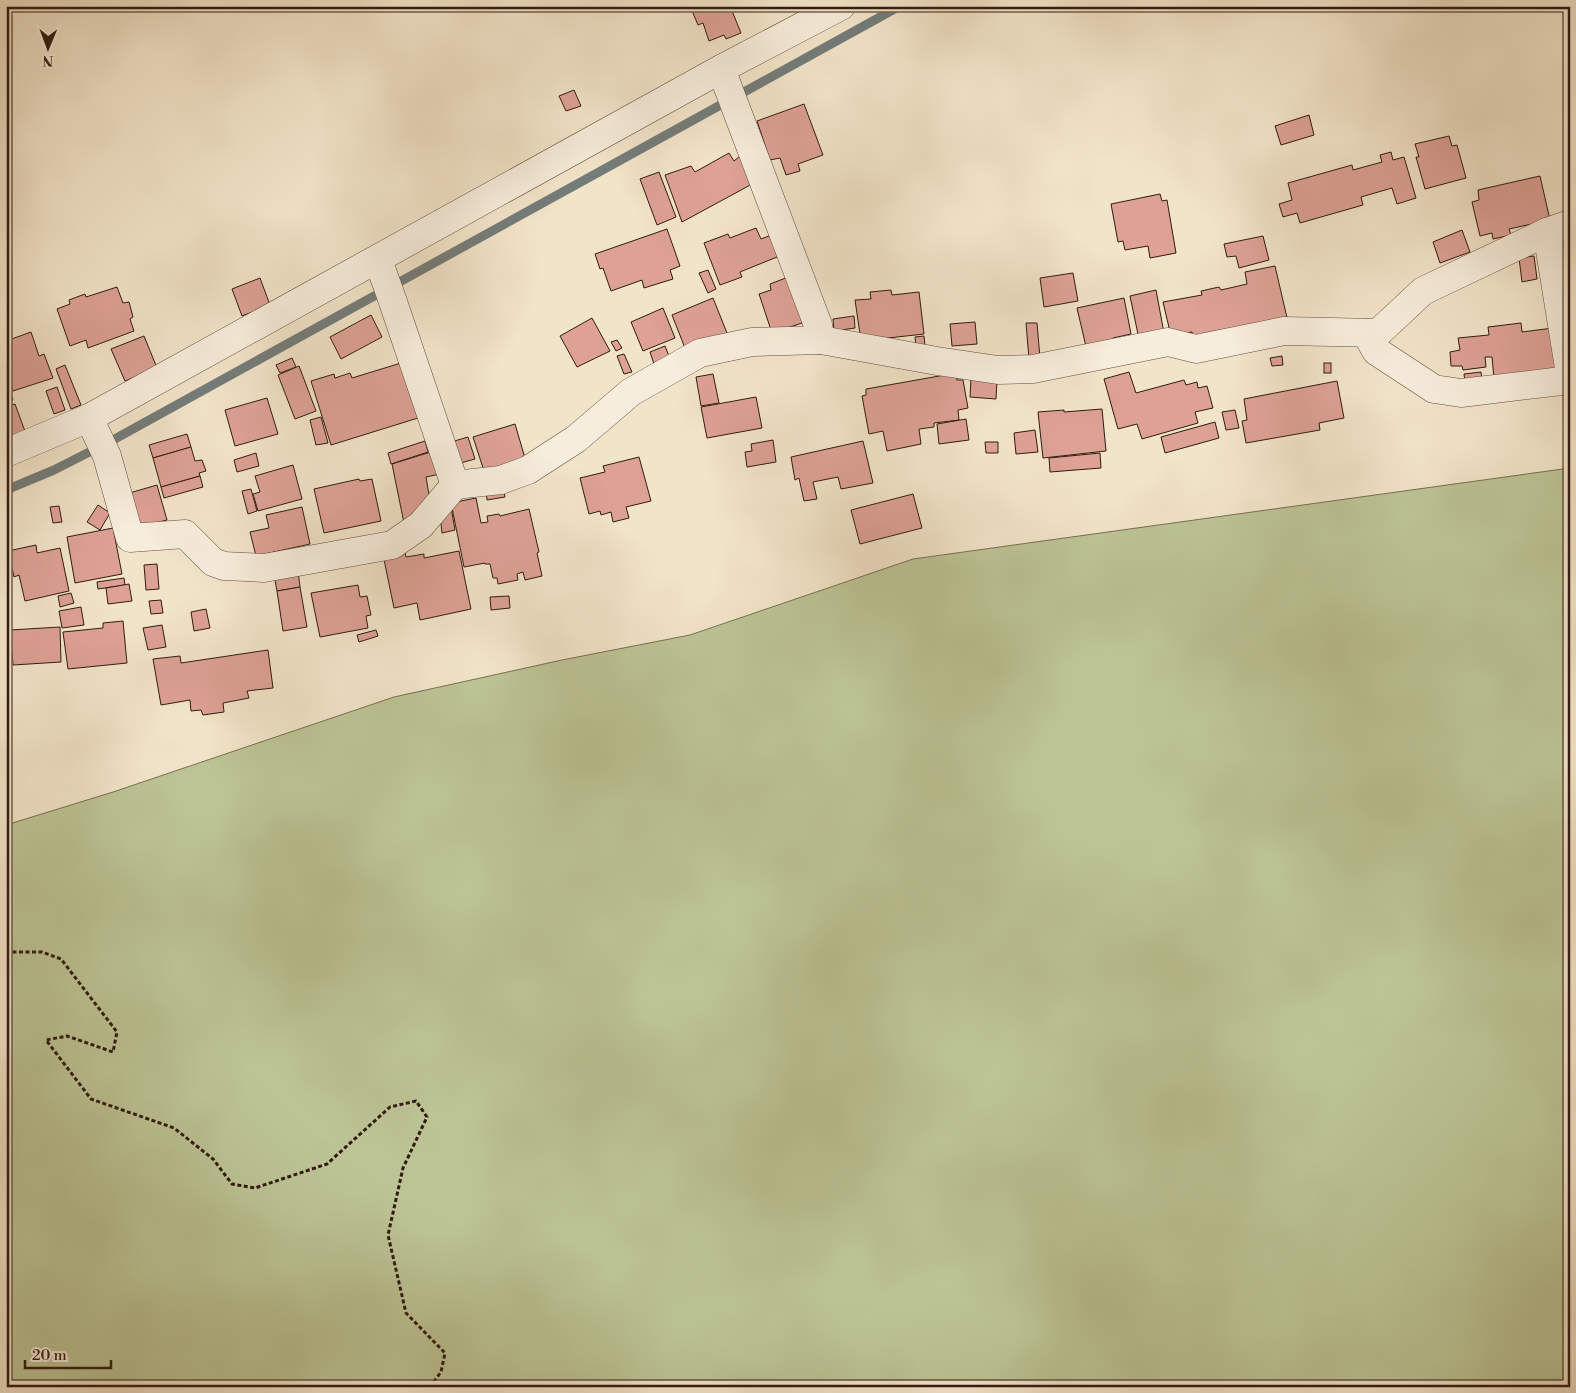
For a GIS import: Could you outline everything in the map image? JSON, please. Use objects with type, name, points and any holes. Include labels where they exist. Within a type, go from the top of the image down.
[{"type":"street","points":[[6,453],[98,437],[729,89],[841,6]]},
{"type":"street","points":[[729,89],[818,326],[820,340]]},
{"type":"street","points":[[98,437],[130,538],[185,534],[213,562],[224,566],[264,568],[392,545],[421,525],[455,485],[501,480],[528,470],[576,439],[631,392],[700,353],[752,342],[820,340],[937,361],[989,368],[1033,369],[1168,342],[1196,349],[1284,331],[1378,333],[1424,291],[1558,228],[1570,374]]},
{"type":"street","points":[[385,278],[455,485]]},
{"type":"street","points":[[1366,333],[1376,351],[1434,389],[1461,393],[1570,380]]},
{"type":"path","points":[[6,952],[42,952],[61,958],[118,1032],[113,1052],[67,1036],[46,1040],[91,1099],[174,1128],[213,1159],[232,1184],[255,1188],[327,1164],[390,1107],[416,1102],[427,1117],[403,1168],[388,1235],[406,1313],[445,1353],[441,1372],[430,1387]]},
{"type":"green space","points":[[1570,468],[1570,1387],[6,1387],[6,825],[113,792],[394,697],[562,660],[690,635],[913,559]]},
{"type":"building","points":[[690,6],[730,6],[741,33],[726,39],[724,35],[709,41],[703,23],[698,25]]},
{"type":"building","points":[[574,90],[581,106],[566,111],[559,96]]},
{"type":"building","points":[[804,104],[823,155],[798,164],[800,171],[786,175],[780,158],[770,160],[757,121]]},
{"type":"building","points":[[1309,115],[1314,135],[1281,145],[1275,126]]},
{"type":"building","points":[[1449,136],[1452,146],[1457,145],[1466,178],[1425,189],[1416,157],[1419,157],[1415,144]]},
{"type":"building","points":[[1391,152],[1393,160],[1404,157],[1416,198],[1397,204],[1392,188],[1361,197],[1363,205],[1300,223],[1297,213],[1283,217],[1279,204],[1292,200],[1288,183],[1352,165],[1353,170],[1382,162],[1380,155]]},
{"type":"building","points":[[729,153],[734,161],[740,156],[754,183],[682,222],[665,175],[691,166],[695,172]]},
{"type":"building","points":[[659,172],[676,217],[657,225],[640,179]]},
{"type":"building","points":[[1540,176],[1550,220],[1509,229],[1511,235],[1493,239],[1492,233],[1480,236],[1472,202],[1479,200],[1478,190]]},
{"type":"building","points":[[1160,194],[1162,201],[1167,200],[1176,253],[1150,258],[1148,246],[1125,250],[1123,241],[1118,242],[1111,204]]},
{"type":"building","points":[[756,228],[761,239],[774,234],[782,255],[740,272],[742,277],[720,285],[704,243],[728,234],[730,238]]},
{"type":"building","points":[[667,229],[680,266],[670,270],[673,279],[644,288],[642,280],[611,291],[603,268],[600,269],[595,254]]},
{"type":"building","points":[[1462,230],[1470,252],[1440,263],[1433,242]]},
{"type":"building","points":[[1263,236],[1269,260],[1239,268],[1236,256],[1227,257],[1224,244]]},
{"type":"building","points":[[1534,256],[1537,279],[1522,282],[1519,258]]},
{"type":"building","points":[[1275,266],[1288,322],[1194,343],[1192,332],[1171,336],[1163,302],[1202,295],[1201,291],[1219,287],[1221,290],[1247,284],[1245,272]]},
{"type":"building","points":[[708,270],[716,289],[708,293],[699,273]]},
{"type":"building","points":[[1073,273],[1078,301],[1044,307],[1040,278]]},
{"type":"building","points":[[791,276],[808,321],[772,333],[759,294],[771,290],[770,284]]},
{"type":"building","points":[[260,278],[270,305],[242,316],[232,289]]},
{"type":"building","points":[[117,287],[123,303],[129,302],[133,317],[130,319],[134,331],[88,348],[86,340],[70,346],[57,309],[70,304],[69,300],[85,294],[86,297]]},
{"type":"building","points":[[891,290],[892,295],[919,292],[924,334],[861,341],[855,300],[871,299],[870,292]]},
{"type":"building","points":[[1156,290],[1164,333],[1139,339],[1130,296]]},
{"type":"building","points":[[713,298],[727,333],[685,348],[672,315]]},
{"type":"building","points":[[1124,298],[1131,334],[1113,338],[1114,346],[1087,351],[1077,308]]},
{"type":"building","points":[[663,308],[675,338],[643,351],[631,322]]},
{"type":"building","points":[[371,315],[382,337],[341,359],[330,337]]},
{"type":"building","points":[[854,316],[855,328],[834,331],[833,319]]},
{"type":"building","points":[[592,318],[610,351],[577,367],[560,336]]},
{"type":"building","points":[[975,322],[977,344],[952,346],[950,324]]},
{"type":"building","points":[[1026,323],[1037,323],[1040,358],[1029,359]]},
{"type":"building","points":[[1521,323],[1522,332],[1553,328],[1559,371],[1494,378],[1492,357],[1485,357],[1486,367],[1463,370],[1462,366],[1451,366],[1450,352],[1460,350],[1458,338],[1489,335],[1488,327]]},
{"type":"building","points":[[31,332],[39,356],[44,354],[53,378],[13,391],[6,370],[6,341]]},
{"type":"building","points":[[144,336],[157,368],[125,381],[111,349]]},
{"type":"building","points":[[924,336],[925,346],[916,347],[915,337]]},
{"type":"building","points":[[617,340],[622,348],[616,351],[611,342]]},
{"type":"building","points":[[665,346],[671,361],[655,367],[650,352]]},
{"type":"building","points":[[624,354],[632,372],[624,374],[617,356]]},
{"type":"building","points":[[1282,356],[1283,365],[1272,366],[1270,358]]},
{"type":"building","points":[[292,358],[296,367],[280,373],[276,365]]},
{"type":"building","points":[[401,363],[418,418],[331,445],[311,381],[334,374],[335,378],[350,373],[352,378]]},
{"type":"building","points":[[1324,363],[1331,363],[1331,373],[1324,373]]},
{"type":"building","points":[[65,365],[81,405],[71,409],[56,369]]},
{"type":"building","points":[[299,366],[316,411],[295,419],[278,375]]},
{"type":"building","points":[[1129,372],[1136,393],[1184,380],[1186,385],[1197,382],[1198,388],[1207,386],[1213,408],[1195,412],[1198,423],[1142,439],[1137,424],[1118,429],[1104,379]]},
{"type":"building","points":[[1481,372],[1482,381],[1465,382],[1464,374]]},
{"type":"building","points":[[956,373],[957,380],[963,380],[968,408],[958,410],[959,420],[934,423],[934,427],[919,429],[921,444],[887,451],[883,431],[869,434],[862,396],[866,395],[866,389]]},
{"type":"building","points":[[713,374],[719,403],[701,406],[696,377]]},
{"type":"building","points":[[6,378],[13,400],[6,402]]},
{"type":"building","points":[[971,379],[997,380],[996,399],[970,397]]},
{"type":"building","points":[[1337,381],[1344,418],[1319,423],[1320,430],[1246,443],[1242,421],[1247,420],[1244,399]]},
{"type":"building","points":[[57,387],[65,410],[54,414],[46,391]]},
{"type":"building","points":[[756,397],[762,428],[707,438],[701,407]]},
{"type":"building","points":[[267,398],[278,434],[235,446],[225,410]]},
{"type":"building","points":[[15,404],[26,434],[6,441],[6,407]]},
{"type":"building","points":[[1102,409],[1106,451],[1043,458],[1038,412]]},
{"type":"building","points":[[1235,410],[1239,428],[1226,430],[1222,412]]},
{"type":"building","points":[[321,417],[328,443],[316,445],[310,420]]},
{"type":"building","points":[[966,419],[969,440],[939,444],[937,424]]},
{"type":"building","points":[[1215,422],[1219,438],[1165,453],[1161,437]]},
{"type":"building","points":[[515,424],[525,458],[484,471],[473,437]]},
{"type":"building","points":[[1035,430],[1038,452],[1016,454],[1014,433]]},
{"type":"building","points":[[187,434],[191,447],[153,458],[149,445]]},
{"type":"building","points":[[468,437],[475,459],[457,464],[451,442]]},
{"type":"building","points":[[773,440],[776,462],[747,467],[745,452],[752,451],[751,444]]},
{"type":"building","points":[[425,441],[428,452],[391,464],[388,453]]},
{"type":"building","points":[[863,441],[873,483],[841,489],[838,477],[813,482],[817,499],[804,501],[799,478],[795,480],[791,457]]},
{"type":"building","points":[[985,442],[998,442],[998,453],[986,453]]},
{"type":"building","points":[[191,447],[195,461],[202,460],[206,471],[199,473],[200,476],[161,487],[153,458]]},
{"type":"building","points":[[434,451],[440,474],[426,477],[431,507],[405,528],[392,464]]},
{"type":"building","points":[[256,453],[259,466],[237,472],[234,460]]},
{"type":"building","points":[[1100,453],[1101,468],[1050,472],[1049,458]]},
{"type":"building","points":[[639,457],[651,501],[626,507],[629,518],[613,522],[611,512],[601,515],[600,511],[589,514],[580,478],[605,472],[603,466]]},
{"type":"building","points":[[293,465],[302,499],[258,511],[253,494],[260,492],[255,476]]},
{"type":"building","points":[[200,476],[203,487],[164,498],[161,487]]},
{"type":"building","points":[[359,479],[360,481],[372,479],[381,521],[324,533],[314,489]]},
{"type":"building","points":[[157,485],[167,520],[135,528],[126,494]]},
{"type":"building","points":[[503,487],[505,497],[487,500],[486,490]]},
{"type":"building","points":[[251,489],[257,511],[248,514],[242,491]]},
{"type":"building","points":[[913,494],[922,528],[860,544],[851,510]]},
{"type":"building","points":[[476,498],[481,523],[488,522],[487,516],[499,514],[500,516],[529,509],[539,552],[537,553],[542,576],[525,580],[523,572],[517,574],[518,580],[498,584],[497,578],[493,578],[490,564],[485,563],[464,567],[451,503]]},
{"type":"building","points":[[98,505],[110,513],[100,530],[87,522]]},
{"type":"building","points":[[59,506],[62,522],[53,523],[50,507]]},
{"type":"building","points":[[302,507],[310,544],[256,556],[250,532],[269,528],[266,515]]},
{"type":"building","points":[[451,507],[455,530],[442,533],[440,515]]},
{"type":"building","points":[[113,528],[122,574],[75,583],[67,537]]},
{"type":"building","points":[[36,545],[37,553],[60,548],[69,591],[25,601],[19,575],[14,577],[8,551]]},
{"type":"building","points":[[404,546],[406,557],[424,554],[424,558],[459,551],[471,609],[420,620],[417,603],[394,608],[382,550]]},
{"type":"building","points":[[157,564],[159,589],[146,590],[144,565]]},
{"type":"building","points":[[298,571],[300,587],[277,591],[274,575]]},
{"type":"building","points":[[124,578],[125,585],[98,589],[97,582]]},
{"type":"building","points":[[129,584],[132,601],[108,604],[106,588]]},
{"type":"building","points":[[358,585],[360,597],[367,596],[371,615],[366,616],[368,628],[320,637],[311,593]]},
{"type":"building","points":[[300,587],[307,627],[283,631],[277,591]]},
{"type":"building","points":[[71,593],[74,603],[60,607],[58,596]]},
{"type":"building","points":[[509,596],[510,608],[491,610],[490,597]]},
{"type":"building","points":[[161,600],[163,613],[151,614],[149,601]]},
{"type":"building","points":[[81,607],[84,625],[62,628],[59,611]]},
{"type":"building","points":[[206,609],[210,628],[194,631],[191,612]]},
{"type":"building","points":[[123,621],[127,663],[68,669],[63,632],[103,628],[103,623]]},
{"type":"building","points":[[162,625],[166,647],[148,650],[143,628]]},
{"type":"building","points":[[60,627],[61,662],[13,665],[10,630]]},
{"type":"building","points":[[376,630],[378,636],[359,642],[357,635]]},
{"type":"building","points":[[268,650],[273,688],[247,691],[249,698],[223,703],[224,712],[203,715],[201,710],[191,711],[190,700],[161,705],[153,659],[180,656],[181,663]]},
{"type":"waterway","points":[[6,490],[54,470],[113,440],[900,6]]}]
